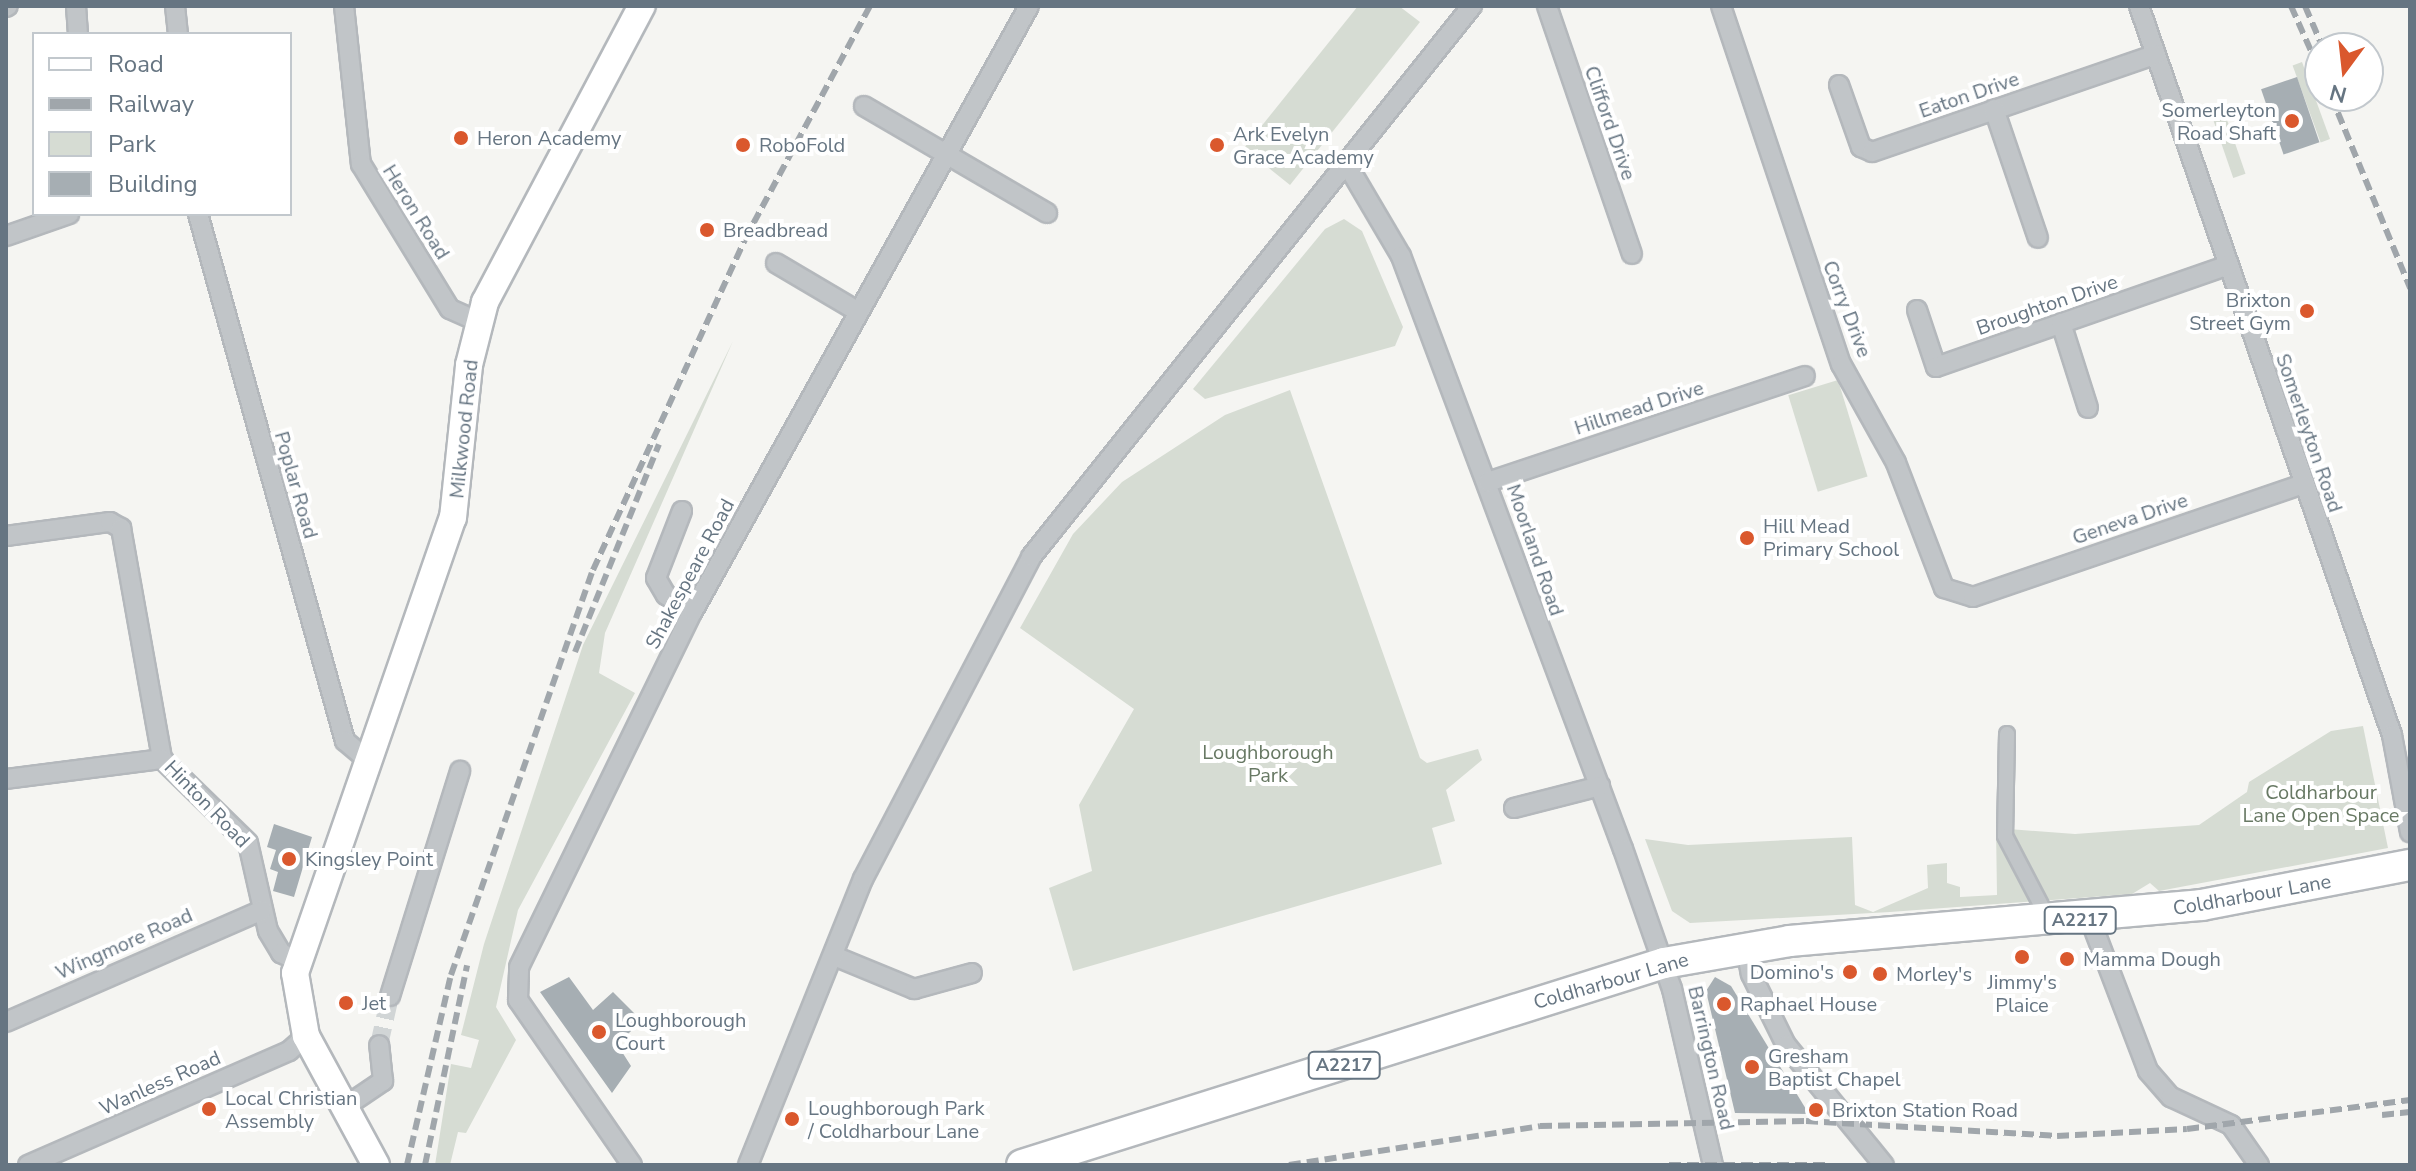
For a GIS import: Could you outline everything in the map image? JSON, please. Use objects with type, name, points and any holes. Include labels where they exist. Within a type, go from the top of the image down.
[{"type":"main road","name":"Milkwood Road","points":[[298,961],[364,757],[453,518],[479,322],[642,6]]},
{"type":"main road","name":"Coldharbour Lane","points":[[1022,1165],[1664,963],[1746,947],[2090,919],[2410,865]]},
{"type":"main road","points":[[298,961],[295,992],[306,1036],[376,1165]]},
{"type":"street","points":[[76,6],[78,32]]},
{"type":"street","points":[[175,6],[178,32]]},
{"type":"street","name":"Heron Road","points":[[344,6],[361,164],[450,309],[479,322]]},
{"type":"street","name":"Shakespeare Road","points":[[632,1165],[528,1018],[516,981],[693,611],[1029,6]]},
{"type":"street","points":[[748,1165],[834,956],[918,766],[1031,557],[1472,6]]},
{"type":"street","name":"Clifford Drive","points":[[1547,6],[1632,254]]},
{"type":"street","name":"Corry Drive","points":[[1721,6],[1841,364],[1896,463],[1937,581],[1973,597]]},
{"type":"street","name":"Somerleyton Road","points":[[2139,6],[2392,735],[2410,832]]},
{"type":"street","name":"Eaton Drive","points":[[1839,85],[1865,152],[2156,54]]},
{"type":"street","points":[[864,106],[1047,213]]},
{"type":"street","points":[[1994,109],[2038,238]]},
{"type":"street","name":"Moorland Road","points":[[1345,161],[1391,234],[1488,482],[1664,963]]},
{"type":"street","points":[[6,236],[63,216]]},
{"type":"street","name":"Poplar Road","points":[[199,216],[345,741],[364,757]]},
{"type":"street","points":[[776,263],[859,312]]},
{"type":"street","name":"Broughton Drive","points":[[1917,310],[1936,367],[2229,265]]},
{"type":"street","points":[[2061,323],[2088,408]]},
{"type":"street","name":"Hillmead Drive","points":[[1488,482],[1805,376]]},
{"type":"street","name":"Geneva Drive","points":[[1973,597],[2303,484]]},
{"type":"street","points":[[682,511],[656,578],[666,595],[693,611]]},
{"type":"street","name":"Hinton Road","points":[[6,536],[110,522],[121,528],[162,759],[248,843],[262,910],[275,945],[298,961]]},
{"type":"street","points":[[2007,734],[2005,836],[2041,905]]},
{"type":"street","points":[[6,779],[162,759]]},
{"type":"street","points":[[390,996],[460,771]]},
{"type":"street","points":[[1514,808],[1600,786]]},
{"type":"street","name":"Wingmore Road","points":[[6,1022],[262,910]]},
{"type":"street","points":[[2090,919],[2148,1071],[2171,1097],[2231,1125],[2259,1165]]},
{"type":"street","points":[[1746,947],[1786,1045],[1884,1165]]},
{"type":"street","points":[[834,956],[914,989],[972,973]]},
{"type":"street","name":"Barrington Road","points":[[1664,963],[1713,1165]]},
{"type":"street","name":"Wanless Road","points":[[28,1165],[289,1051],[306,1036]]},
{"type":"street","points":[[346,1106],[383,1081],[379,1045]]},
{"type":"green space","points":[[1358,6],[1399,6],[1420,22],[1290,185],[1244,148]]},
{"type":"green space","points":[[2302,62],[2304,67],[2304,97],[2293,65]]},
{"type":"green space","points":[[2310,112],[2320,112],[2330,139],[2321,142]]},
{"type":"green space","points":[[2226,117],[2246,174],[2233,178],[2214,121]]},
{"type":"green space","points":[[1344,219],[1362,231],[1403,327],[1395,346],[1205,399],[1193,389],[1325,229]]},
{"type":"green space","points":[[733,341],[605,633],[599,673],[635,693],[518,910],[496,1007],[516,1040],[466,1133],[458,1132],[450,1165],[435,1165],[451,1064],[471,1068],[479,1040],[461,1035],[484,944],[583,645]]},
{"type":"green space","points":[[1838,380],[1868,477],[1818,492],[1788,395]]},
{"type":"green space","name":"Loughborough Park","points":[[1290,390],[1420,758],[1427,763],[1478,749],[1482,760],[1446,790],[1455,821],[1432,828],[1442,864],[1073,971],[1049,888],[1092,871],[1079,805],[1134,709],[1020,628],[1073,534],[1122,482],[1225,415]]},
{"type":"green space","name":"Coldharbour Lane Open Space","points":[[2363,726],[2388,848],[2159,891],[2150,883],[2132,894],[1890,912],[1690,923],[1672,911],[1645,839],[1688,845],[1852,837],[1855,905],[1873,912],[1928,888],[1927,865],[1947,863],[1947,883],[1960,887],[1960,897],[1997,895],[1996,828],[2075,834],[2199,825],[2247,792],[2249,782],[2331,731]]},
{"type":"building","name":"Somerleyton Road Shaft","points":[[2297,77],[2304,97],[2304,112],[2309,112],[2319,142],[2284,155],[2261,89]]},
{"type":"building","name":"Kingsley Point","points":[[274,824],[312,837],[294,897],[273,891],[278,872],[270,869],[276,850],[267,847]]},
{"type":"building","name":"Loughborough Court","points":[[569,977],[593,1010],[613,992],[642,1021],[617,1044],[631,1066],[612,1093],[540,992]]},
{"type":"building","points":[[1715,977],[1731,986],[1809,1114],[1735,1113],[1706,991]]},
{"type":"tunnel","points":[[379,1045],[390,996]]},
{"type":"railway","points":[[407,1165],[451,975],[593,570],[745,239],[870,6]]},
{"type":"railway","points":[[2291,6],[2304,35]]},
{"type":"railway","points":[[2305,6],[2316,32]]},
{"type":"railway","points":[[2338,112],[2410,288]]},
{"type":"railway","points":[[575,652],[659,444]]},
{"type":"railway","points":[[425,1165],[467,965]]},
{"type":"railway","points":[[1289,1165],[1540,1126],[1806,1121],[2057,1136],[2187,1129],[2410,1100]]},
{"type":"railway","points":[[2382,1115],[2410,1112]]},
{"type":"railway","points":[[1669,1165],[1831,1165]]},
{"type":"place","name":"Somerleyton Road Shaft","points":[[2292,121]]},
{"type":"place","name":"Heron Academy","points":[[461,138]]},
{"type":"place","name":"RoboFold","points":[[743,145]]},
{"type":"place","name":"Ark Evelyn Grace Academy","points":[[1217,145]]},
{"type":"place","name":"Breadbread","points":[[707,230]]},
{"type":"place","name":"Brixton Street Gym","points":[[2307,311]]},
{"type":"place","name":"Hill Mead Primary School","points":[[1747,538]]},
{"type":"place","name":"Kingsley Point","points":[[289,859]]},
{"type":"place","name":"Jimmy's Plaice","points":[[2022,957]]},
{"type":"place","name":"Mamma Dough","points":[[2067,959]]},
{"type":"place","name":"Domino's","points":[[1850,972]]},
{"type":"place","name":"Morley's","points":[[1880,974]]},
{"type":"place","name":"Jet","points":[[346,1003]]},
{"type":"place","name":"Raphael House","points":[[1724,1004]]},
{"type":"place","name":"Loughborough Court","points":[[599,1032]]},
{"type":"place","name":"Gresham Baptist Chapel","points":[[1752,1067]]},
{"type":"place","name":"Local Christian Assembly","points":[[209,1109]]},
{"type":"place","name":"Brixton Station Road","points":[[1816,1110]]},
{"type":"place","name":"Loughborough Park / Coldharbour Lane","points":[[792,1119]]}]
